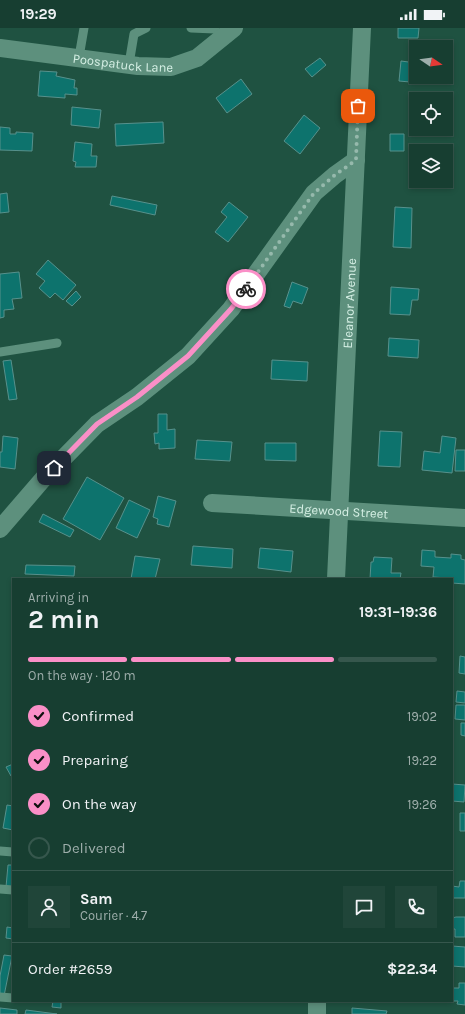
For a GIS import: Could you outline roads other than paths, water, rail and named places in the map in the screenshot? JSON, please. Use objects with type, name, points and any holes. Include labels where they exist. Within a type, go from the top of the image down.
[{"type":"street","name":"Poospatuck Lane","points":[[0,48],[129,64],[171,67],[197,58],[215,34],[234,28]]},
{"type":"street","name":"Eleanor Avenue","points":[[336,578],[362,28]]},
{"type":"street","points":[[0,529],[43,479],[97,424],[137,397],[188,356],[231,309],[314,193],[356,160]]},
{"type":"street","name":"Edgewood Street","points":[[212,503],[465,518]]},
{"type":"street","points":[[317,1002],[317,1014]]},
{"type":"lane","points":[[79,57],[84,28]]},
{"type":"lane","points":[[129,64],[134,34],[146,28]]},
{"type":"lane","points":[[191,28],[215,34]]},
{"type":"lane","points":[[0,352],[57,343]]},
{"type":"lane","points":[[0,850],[12,852]]},
{"type":"lane","points":[[0,889],[12,890]]},
{"type":"lane","points":[[0,997],[12,998]]}]
